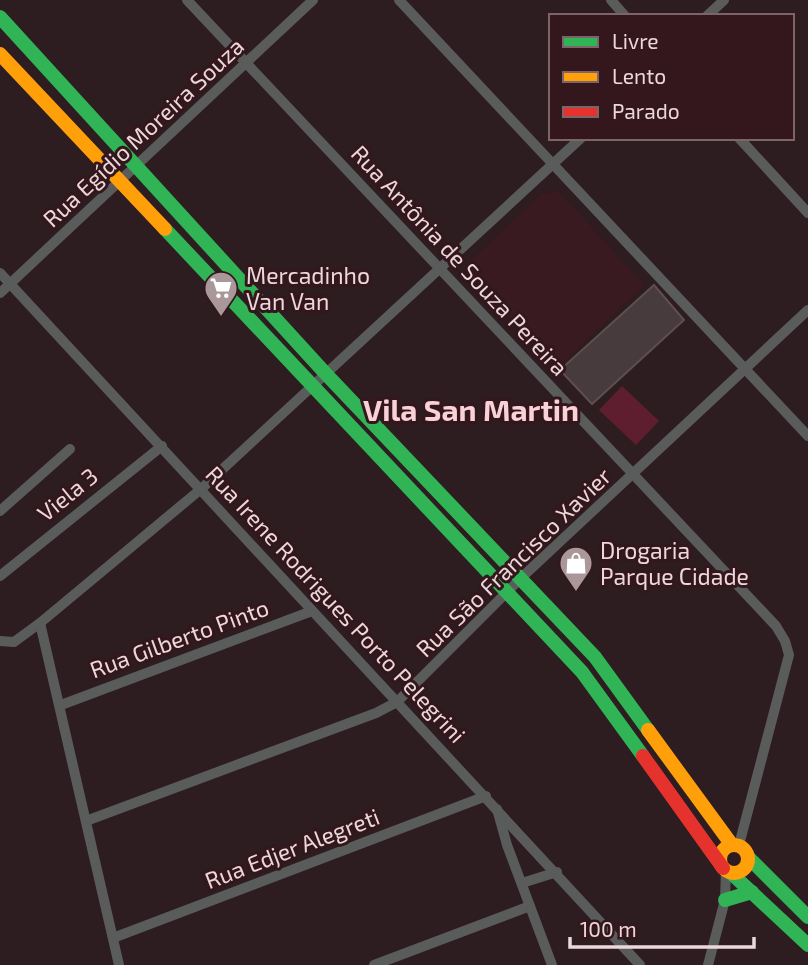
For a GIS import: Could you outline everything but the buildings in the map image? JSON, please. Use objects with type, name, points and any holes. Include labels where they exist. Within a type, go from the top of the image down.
[{"type":"main road","points":[[0,17],[326,374],[595,657],[740,849],[808,916]]},
{"type":"main road","points":[[0,54],[582,671],[727,871],[808,945]]},
{"type":"main road","points":[[727,871],[744,870],[740,849]]},
{"type":"main road","points":[[727,871],[720,854],[740,849]]},
{"type":"main road","points":[[725,900],[751,892]]},
{"type":"street","name":"Rua Antônia de Souza Pereira","points":[[187,0],[776,626],[789,655],[740,849]]},
{"type":"street","name":"Rua Egídio Moreira Souza","points":[[0,293],[248,64],[313,0]]},
{"type":"street","points":[[399,0],[808,436]]},
{"type":"street","points":[[611,0],[623,14]]},
{"type":"street","points":[[708,14],[724,0]]},
{"type":"street","points":[[1,642],[14,642],[40,623],[201,489],[578,140]]},
{"type":"street","points":[[741,140],[808,213]]},
{"type":"street","name":"Rua Irene Rodrigues Porto Pelegrini","points":[[0,273],[557,872],[640,965]]},
{"type":"street","name":"Rua São Francisco Xavier","points":[[86,821],[376,713],[397,702],[521,578],[633,477],[808,310]]},
{"type":"street","name":"Viela 3","points":[[0,576],[162,446]]},
{"type":"street","points":[[0,511],[70,449]]},
{"type":"street","name":"Rua Gilberto Pinto","points":[[61,705],[312,611]]},
{"type":"street","points":[[40,623],[119,965]]},
{"type":"street","name":"Rua Edjer Alegreti","points":[[113,938],[486,796]]},
{"type":"street","points":[[497,808],[552,965]]},
{"type":"street","points":[[708,965],[725,900],[727,871]]},
{"type":"street","points":[[522,883],[557,872]]},
{"type":"street","points":[[374,965],[530,905]]},
{"type":"shaded area","points":[[558,191],[645,285],[559,366],[467,274],[467,264],[540,195]]},
{"type":"shaded area","points":[[622,386],[659,421],[636,445],[599,410]]},
{"type":"traffic: fast","points":[[0,17],[326,374],[595,657],[648,730]]},
{"type":"traffic: fast","points":[[165,229],[582,672],[643,756]]},
{"type":"traffic: fast","points":[[748,857],[808,917]]},
{"type":"traffic: fast","points":[[731,873],[808,945]]},
{"type":"traffic: fast","points":[[725,900],[752,892]]},
{"type":"traffic: slow","points":[[0,54],[165,229]]},
{"type":"traffic: slow","points":[[648,730],[732,845]]},
{"type":"traffic: slow","points":[[734,845],[744,849],[748,859],[744,869],[734,873],[724,869],[720,859],[724,849],[734,845]]},
{"type":"traffic: jam","points":[[643,756],[723,868]]},
{"type":"place","name":"Mercadinho Van Van","points":[[221,318]]},
{"type":"place","name":"Drogaria Parque Cidade","points":[[576,593]]},
{"type":"district","name":"Vila San Martin","points":[[471,409]]}]
